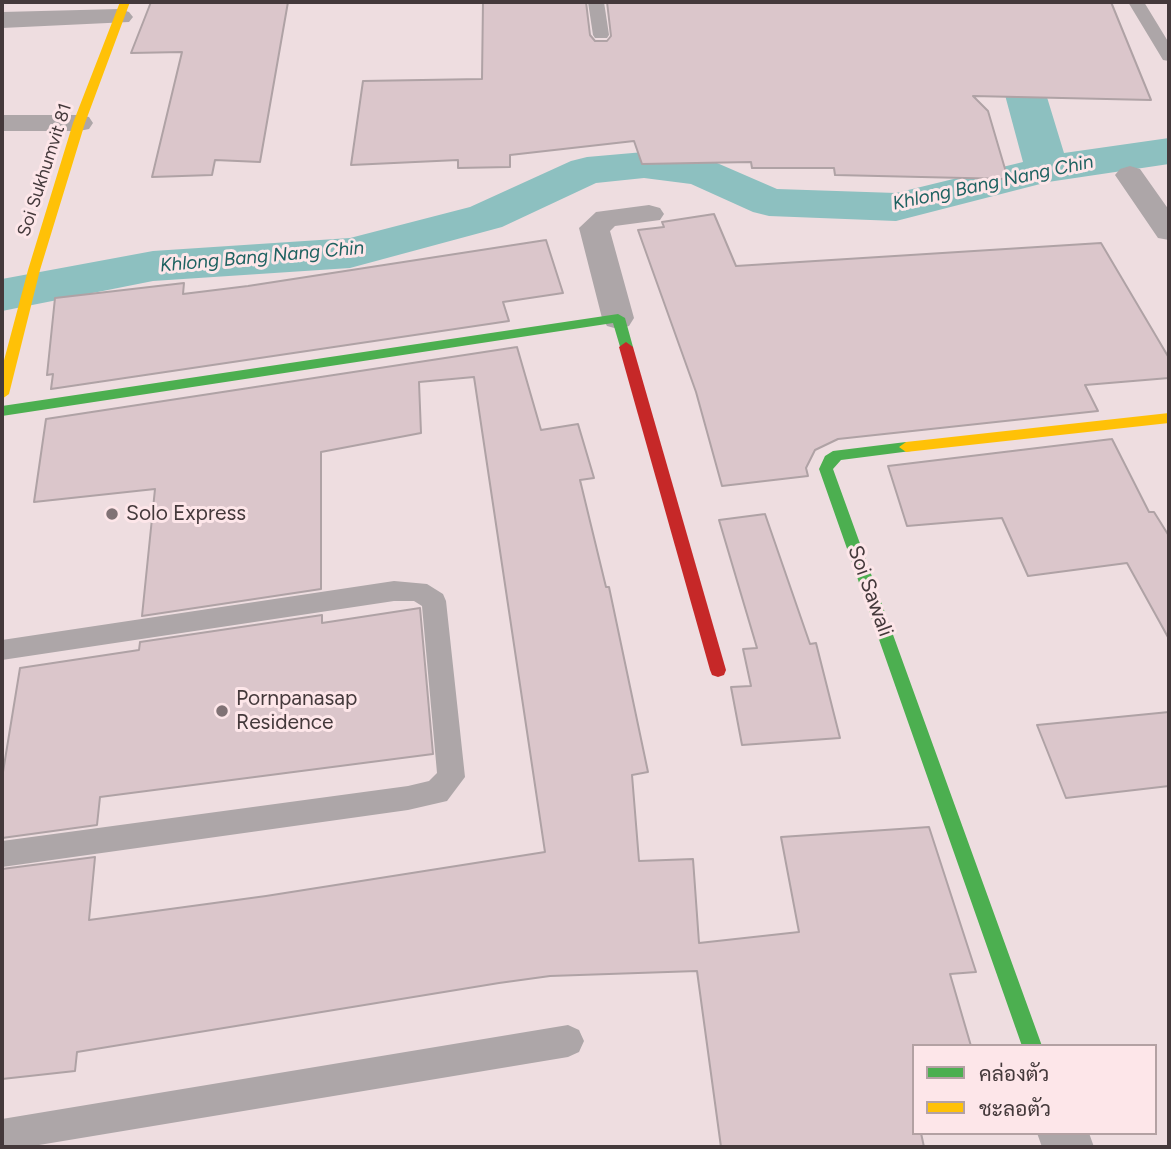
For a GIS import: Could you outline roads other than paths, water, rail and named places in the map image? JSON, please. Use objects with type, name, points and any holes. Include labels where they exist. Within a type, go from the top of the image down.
[{"type":"street","points":[[2,20],[122,9]]},
{"type":"street","name":"Soi Sukhumvit 81","points":[[2,394],[19,323],[79,123],[122,9]]},
{"type":"street","points":[[2,123],[79,123]]},
{"type":"street","points":[[1130,175],[1169,231]]},
{"type":"street","points":[[649,214],[607,218],[594,228],[718,670]]},
{"type":"street","points":[[2,411],[618,318]]},
{"type":"street","name":"Soi Sawali","points":[[1031,1044],[826,469],[830,460],[838,455],[1169,418]]},
{"type":"lane","points":[[596,2],[601,35]]},
{"type":"lane","points":[[1136,2],[1169,56]]},
{"type":"lane","points":[[2,650],[394,591],[418,591],[434,601],[452,777],[437,792],[408,798],[2,854]]},
{"type":"lane","points":[[2,1135],[568,1041]]},
{"type":"waterway","points":[[999,2],[1047,169]]},
{"type":"waterway","name":"Khlong Bang Nang Chin","points":[[1047,169],[1169,151]]},
{"type":"waterway","name":"Khlong Bang Nang Chin","points":[[2,295],[153,266],[350,253],[486,217],[587,170],[644,165],[701,172],[769,202],[896,207],[1047,169]]},
{"type":"place","name":"Solo Express","points":[[112,514]]},
{"type":"place","name":"Pornpanasap Residence","points":[[222,711]]}]
